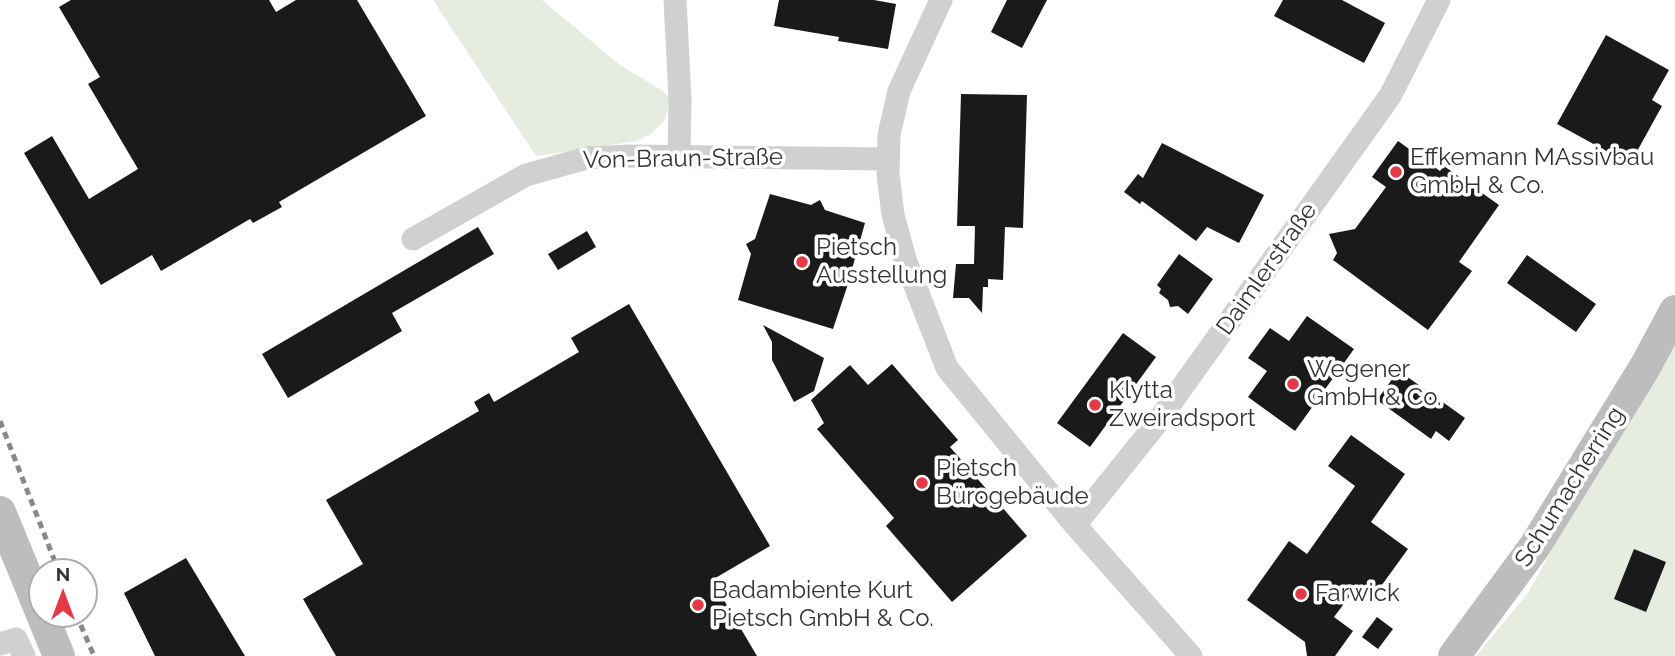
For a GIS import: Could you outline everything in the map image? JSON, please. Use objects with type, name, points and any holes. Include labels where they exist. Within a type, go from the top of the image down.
[{"type":"main road","name":"Schumacherring","points":[[1454,656],[1535,546],[1645,367],[1675,311]]},
{"type":"main road","points":[[0,512],[59,656]]},
{"type":"street","points":[[675,0],[680,99],[679,156]]},
{"type":"street","points":[[941,0],[899,91],[889,135],[888,159],[896,227],[906,262],[947,368],[1075,525],[1191,656]]},
{"type":"street","name":"Daimlerstraße","points":[[1075,525],[1153,428],[1390,96],[1439,0]]},
{"type":"street","name":"Von-Braun-Straße","points":[[413,239],[506,185],[554,165],[587,158],[679,156],[888,159]]},
{"type":"street","points":[[0,644],[16,639],[24,656]]},
{"type":"shaded area","points":[[433,0],[542,0],[620,65],[663,91],[671,100],[664,121],[651,134],[637,141],[536,156]]},
{"type":"shaded area","points":[[1675,327],[1675,656],[1476,656],[1528,593]]},
{"type":"building","points":[[71,0],[269,0],[276,12],[296,0],[357,0],[426,116],[279,202],[282,207],[253,223],[250,219],[161,271],[152,255],[101,285],[24,153],[52,136],[89,199],[138,169],[88,84],[100,77],[59,7]]},
{"type":"building","points":[[779,0],[874,0],[896,4],[888,49],[774,26]]},
{"type":"building","points":[[1007,0],[1047,0],[1022,48],[991,32]]},
{"type":"building","points":[[1283,0],[1342,0],[1385,23],[1364,63],[1274,16]]},
{"type":"building","points":[[1606,35],[1669,70],[1652,100],[1662,106],[1630,164],[1557,124]]},
{"type":"building","points":[[961,94],[1027,95],[1023,228],[1005,227],[1003,280],[988,279],[988,287],[983,287],[982,313],[969,298],[953,298],[956,264],[974,264],[975,226],[957,226]]},
{"type":"building","points":[[1398,141],[1440,171],[1444,166],[1499,205],[1459,262],[1472,271],[1428,330],[1333,260],[1337,253],[1329,234],[1355,229],[1386,187],[1372,177]]},
{"type":"building","points":[[1162,143],[1264,195],[1239,243],[1207,227],[1196,241],[1142,201],[1140,204],[1124,192],[1138,174],[1143,178]]},
{"type":"building","name":"Pietsch Ausstellung","points":[[770,194],[811,205],[820,200],[825,210],[865,223],[852,269],[858,279],[848,284],[833,329],[738,300],[751,254],[746,244],[755,239]]},
{"type":"building","points":[[478,227],[494,254],[392,313],[402,331],[288,398],[262,354]]},
{"type":"building","points":[[587,231],[596,247],[558,270],[548,254]]},
{"type":"building","points":[[1179,254],[1213,279],[1188,314],[1178,306],[1170,307],[1168,300],[1159,293],[1161,289],[1157,285]]},
{"type":"building","points":[[1527,255],[1596,304],[1576,332],[1507,283]]},
{"type":"building","points":[[629,304],[770,546],[712,580],[757,656],[336,656],[303,599],[363,564],[326,500],[479,411],[474,402],[489,393],[494,402],[579,352],[571,338]]},
{"type":"building","name":"Wegener GmbH & Co.","points":[[1307,316],[1354,349],[1295,431],[1248,397],[1267,371],[1248,358],[1270,328],[1289,341]]},
{"type":"building","points":[[763,325],[824,358],[814,391],[794,402],[772,360],[772,342]]},
{"type":"building","name":"Klytta Zweiradsport","points":[[1123,333],[1156,357],[1090,447],[1057,423]]},
{"type":"building","points":[[1388,363],[1465,418],[1449,441],[1436,431],[1431,439],[1377,400],[1393,378],[1396,380]]},
{"type":"building","name":"Pietsch Bürogebäude","points":[[892,364],[958,440],[950,447],[1027,536],[952,602],[886,526],[894,518],[817,429],[824,423],[811,400],[850,365],[868,385]]},
{"type":"building","points":[[1351,435],[1405,474],[1371,522],[1408,549],[1371,600],[1355,589],[1334,617],[1353,631],[1335,656],[1307,656],[1305,642],[1247,600],[1289,541],[1307,554],[1355,486],[1328,466]]},
{"type":"building","points":[[1634,549],[1666,562],[1646,612],[1614,599]]},
{"type":"building","points":[[186,558],[245,656],[155,656],[124,593]]},
{"type":"building","points":[[1377,617],[1393,629],[1378,649],[1362,637]]},
{"type":"railway","points":[[0,421],[54,558]]},
{"type":"railway","points":[[82,628],[94,656]]},
{"type":"place","name":"Effkemann MAssivbau GmbH & Co.","points":[[1396,172]]},
{"type":"place","name":"Pietsch Ausstellung","points":[[802,262]]},
{"type":"place","name":"Wegener GmbH & Co.","points":[[1293,384]]},
{"type":"place","name":"Klytta Zweiradsport","points":[[1095,405]]},
{"type":"place","name":"Pietsch Bürogebäude","points":[[922,483]]},
{"type":"place","name":"Farwick","points":[[1301,594]]},
{"type":"place","name":"Badambiente Kurt Pietsch GmbH & Co.","points":[[698,605]]}]
